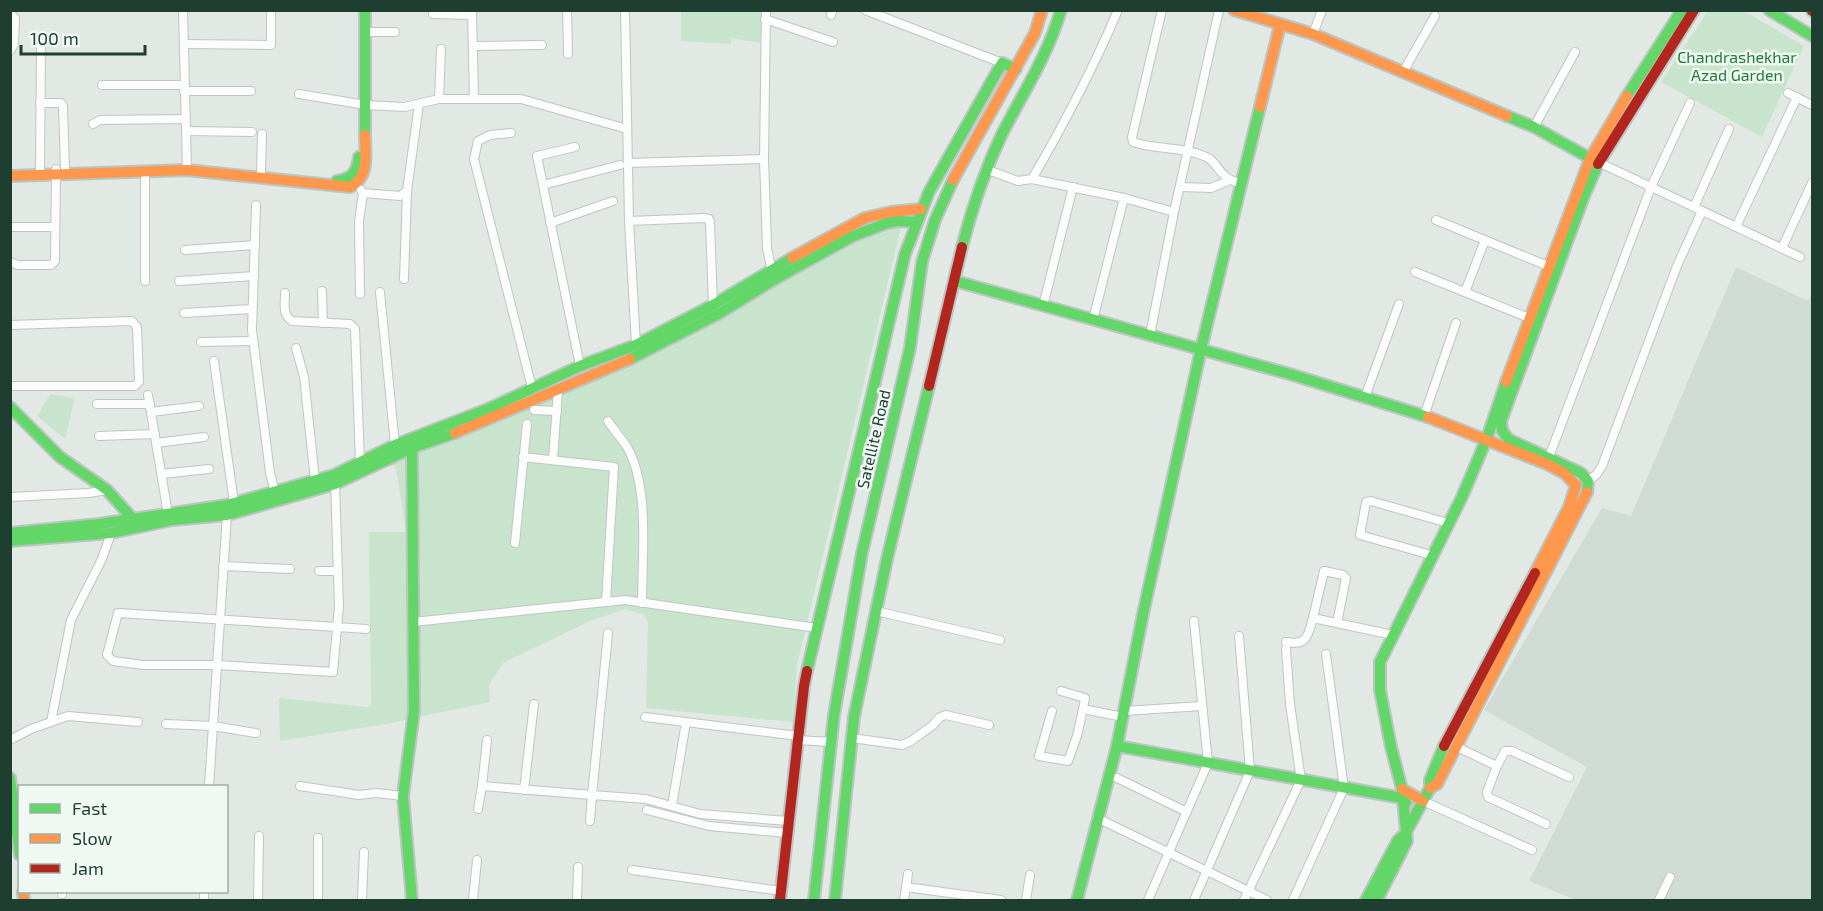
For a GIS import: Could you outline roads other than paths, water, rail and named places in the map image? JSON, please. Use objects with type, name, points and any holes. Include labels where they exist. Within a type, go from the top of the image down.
[{"type":"street","points":[[183,10],[187,168]]},
{"type":"street","points":[[184,44],[271,45],[271,10]]},
{"type":"street","points":[[359,10],[364,175],[359,189],[360,294]]},
{"type":"street","points":[[10,176],[59,171],[187,168],[348,180],[359,167],[365,10]]},
{"type":"street","points":[[567,10],[568,54]]},
{"type":"street","points":[[625,10],[627,129],[624,164],[636,345]]},
{"type":"street","points":[[865,10],[1016,69]]},
{"type":"street","points":[[835,900],[854,717],[922,408],[961,249],[1003,134],[1046,56],[1061,10]]},
{"type":"street","points":[[1058,22],[1069,10]]},
{"type":"street","points":[[1032,179],[1066,120],[1098,57],[1118,10]]},
{"type":"street","points":[[1162,10],[1132,137],[1133,142],[1206,156],[1228,181]]},
{"type":"street","points":[[1150,335],[1174,212],[1219,10]]},
{"type":"street","points":[[1234,10],[1313,34],[1534,127],[1594,160],[1800,257]]},
{"type":"street","points":[[1313,34],[1322,10]]},
{"type":"street","points":[[1377,900],[1407,842],[1402,794],[1380,690],[1380,662],[1487,438],[1548,266],[1594,160],[1621,105],[1682,10]]},
{"type":"street","points":[[1510,628],[1587,490],[1588,481],[1581,473],[1508,439],[1502,430],[1501,421],[1584,196],[1594,160],[1694,10]]},
{"type":"street","points":[[1769,10],[1812,36]]},
{"type":"street","name":"Satellite Road","points":[[814,900],[834,715],[862,553],[910,348],[922,263],[935,220],[952,183],[1035,33],[1038,12]]},
{"type":"street","points":[[10,13],[15,18],[14,44],[10,51]]},
{"type":"street","points":[[433,14],[472,13],[474,99]]},
{"type":"street","points":[[773,274],[767,248],[764,159],[765,15],[833,42]]},
{"type":"street","points":[[1403,72],[1435,16]]},
{"type":"street","points":[[1077,900],[1116,746],[1240,183],[1280,25]]},
{"type":"street","points":[[365,32],[395,32]]},
{"type":"street","points":[[40,170],[41,44]]},
{"type":"street","points":[[473,46],[542,45]]},
{"type":"street","points":[[439,99],[441,49]]},
{"type":"street","points":[[1534,127],[1575,52]]},
{"type":"street","points":[[632,870],[780,896],[804,686],[903,258],[921,209],[938,174],[1002,63]]},
{"type":"street","points":[[102,85],[252,91]]},
{"type":"street","points":[[1788,93],[1812,105]]},
{"type":"street","points":[[299,94],[363,104],[404,107],[439,99],[521,99],[627,129]]},
{"type":"street","points":[[1736,227],[1797,97]]},
{"type":"street","points":[[10,262],[18,265],[53,264],[55,261],[63,106],[61,103],[40,103]]},
{"type":"street","points":[[404,279],[407,191],[419,104]]},
{"type":"street","points":[[1549,458],[1652,187],[1690,104]]},
{"type":"street","points":[[93,124],[100,120],[185,120]]},
{"type":"street","points":[[1576,485],[1588,481],[1602,466],[1729,129]]},
{"type":"street","points":[[186,131],[252,132]]},
{"type":"street","points":[[261,173],[262,134]]},
{"type":"street","points":[[511,134],[490,135],[478,141],[474,159],[532,388]]},
{"type":"street","points":[[575,147],[537,156],[580,366]]},
{"type":"street","points":[[543,184],[624,164],[764,159]]},
{"type":"street","points":[[10,171],[145,172],[187,168],[350,187],[400,196],[407,191]]},
{"type":"street","points":[[988,170],[1018,181],[1032,179],[1073,187],[1174,212]]},
{"type":"street","points":[[145,172],[145,281]]},
{"type":"street","points":[[1180,187],[1211,188],[1228,181],[1240,183]]},
{"type":"street","points":[[1782,248],[1812,183]]},
{"type":"street","points":[[1043,306],[1073,187]]},
{"type":"street","points":[[1093,320],[1124,198]]},
{"type":"street","points":[[550,224],[613,201]]},
{"type":"street","points":[[256,205],[253,341],[270,473],[275,492]]},
{"type":"street","points":[[10,533],[99,524],[234,503],[315,480],[334,479],[394,445],[451,435],[645,352],[720,313],[811,246],[865,219],[891,212],[921,209]]},
{"type":"street","points":[[629,221],[709,219],[713,305]]},
{"type":"street","points":[[1436,220],[1548,266]]},
{"type":"street","points":[[10,541],[111,533],[172,520],[226,515],[287,499],[580,366],[636,345],[773,274],[853,236],[874,227],[898,221],[916,222]]},
{"type":"street","points":[[10,227],[55,227]]},
{"type":"street","points":[[1465,292],[1485,240]]},
{"type":"street","points":[[185,250],[255,245]]},
{"type":"street","points":[[903,258],[922,263]]},
{"type":"street","points":[[1415,272],[1529,318]]},
{"type":"street","points":[[179,281],[254,276]]},
{"type":"street","points":[[955,281],[1202,349],[1424,416],[1487,438],[1569,476],[1576,485]]},
{"type":"street","points":[[322,291],[323,322]]},
{"type":"street","points":[[380,292],[394,445]]},
{"type":"street","points":[[285,293],[285,314],[292,321],[350,324],[355,329],[360,463]]},
{"type":"street","points":[[1365,397],[1399,304]]},
{"type":"street","points":[[184,312],[252,309]]},
{"type":"street","points":[[10,325],[132,321],[137,327],[138,382],[135,386],[10,386]]},
{"type":"street","points":[[1424,416],[1456,322]]},
{"type":"street","points":[[201,342],[253,341]]},
{"type":"street","points":[[296,348],[304,377],[315,480]]},
{"type":"street","points":[[214,361],[234,503]]},
{"type":"street","points":[[553,460],[558,390]]},
{"type":"street","points":[[96,404],[199,406]]},
{"type":"street","points":[[150,404],[168,514]]},
{"type":"street","points":[[10,407],[60,457],[107,490],[132,519]]},
{"type":"street","points":[[534,410],[557,411]]},
{"type":"street","points":[[608,421],[627,448],[634,463],[643,498],[642,603]]},
{"type":"street","points":[[515,543],[527,424]]},
{"type":"street","points":[[1487,438],[1502,430]]},
{"type":"street","points":[[99,436],[155,434]]},
{"type":"street","points":[[156,443],[204,436]]},
{"type":"street","points":[[412,443],[414,711],[403,796],[412,900]]},
{"type":"street","points":[[523,457],[614,467],[606,602]]},
{"type":"street","points":[[162,474],[209,469]]},
{"type":"street","points":[[334,479],[338,627],[333,672],[217,665],[143,665],[113,661],[107,655],[118,613],[220,620],[338,627],[366,629]]},
{"type":"street","points":[[1366,900],[1398,840],[1406,834],[1430,788],[1430,780],[1451,744],[1510,628],[1569,507],[1576,485]]},
{"type":"street","points":[[10,497],[89,494],[107,490]]},
{"type":"street","points":[[1431,555],[1391,546],[1360,535],[1366,502],[1371,501],[1448,523]]},
{"type":"street","points":[[209,785],[226,515]]},
{"type":"street","points":[[51,722],[71,620],[102,558],[111,533]]},
{"type":"street","points":[[224,566],[291,569]]},
{"type":"street","points":[[319,571],[338,572]]},
{"type":"street","points":[[1244,900],[1301,780],[1290,704],[1286,645],[1301,643],[1309,635],[1324,571],[1343,575],[1346,578],[1337,623]]},
{"type":"street","points":[[413,622],[625,600],[817,628]]},
{"type":"street","points":[[876,611],[1000,640]]},
{"type":"street","points":[[1313,618],[1393,635]]},
{"type":"street","points":[[1148,900],[1208,763],[1194,621]]},
{"type":"street","points":[[590,821],[608,633]]},
{"type":"street","points":[[1194,900],[1251,771],[1239,636]]},
{"type":"street","points":[[1293,900],[1344,788],[1326,654]]},
{"type":"street","points":[[1052,711],[1039,756],[1068,761],[1077,736],[1085,698],[1061,691]]},
{"type":"street","points":[[524,790],[534,704]]},
{"type":"street","points":[[1083,709],[1123,714],[1202,706]]},
{"type":"street","points":[[852,738],[902,746],[933,726],[940,717],[946,715],[989,725]]},
{"type":"street","points":[[10,741],[31,729],[68,716],[138,722]]},
{"type":"street","points":[[645,717],[831,742]]},
{"type":"street","points":[[673,800],[686,722]]},
{"type":"street","points":[[166,724],[213,726],[256,733]]},
{"type":"street","points":[[478,809],[487,740]]},
{"type":"street","points":[[1451,744],[1497,766]]},
{"type":"street","points":[[1116,746],[1344,788],[1402,794],[1423,801],[1532,850]]},
{"type":"street","points":[[1546,824],[1488,797],[1487,792],[1497,766],[1505,751],[1512,751],[1569,777]]},
{"type":"street","points":[[10,778],[17,805],[18,822]]},
{"type":"street","points":[[1117,778],[1187,812]]},
{"type":"street","points":[[300,786],[359,795],[376,793],[403,796]]},
{"type":"street","points":[[482,786],[646,799],[700,814],[788,821]]},
{"type":"street","points":[[1402,794],[1415,816]]},
{"type":"street","points":[[647,810],[709,826],[787,834]]},
{"type":"street","points":[[1097,819],[1268,900]]},
{"type":"street","points":[[258,900],[259,836]]},
{"type":"street","points":[[318,838],[318,900]]},
{"type":"street","points":[[362,900],[364,852]]},
{"type":"street","points":[[473,900],[477,860]]},
{"type":"street","points":[[577,900],[578,867]]},
{"type":"street","points":[[904,900],[908,874]]},
{"type":"street","points":[[1026,900],[1030,875]]},
{"type":"street","points":[[1659,900],[1670,877]]},
{"type":"street","points":[[906,887],[1001,900]]},
{"type":"park label","name":"Chandrashekhar Azad Garden","points":[[1737,65]]}]
